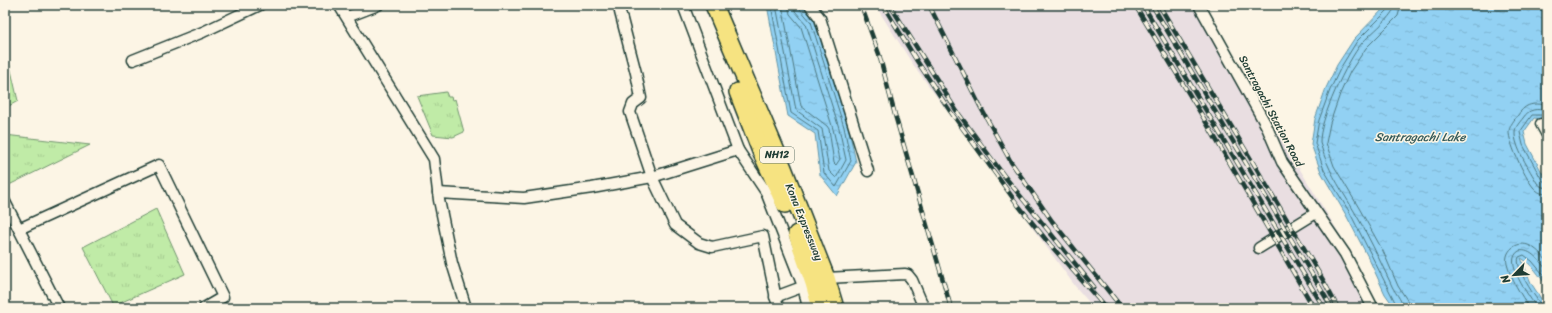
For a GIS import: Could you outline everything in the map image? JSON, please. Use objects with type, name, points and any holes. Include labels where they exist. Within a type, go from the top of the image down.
[{"type":"highway","name":"Kona Expressway","points":[[702,5],[761,152],[789,213],[814,282],[835,308]]},
{"type":"highway","name":"Kona Expressway","points":[[714,5],[783,168],[821,308]]},
{"type":"street","points":[[133,60],[203,32],[260,5]]},
{"type":"street","points":[[339,5],[434,160],[438,193],[452,263],[466,308]]},
{"type":"street","points":[[347,17],[378,5]]},
{"type":"street","points":[[620,5],[620,12],[641,98],[633,104],[630,112],[642,152],[675,226],[699,243],[712,247],[763,236],[778,308]]},
{"type":"street","points":[[683,5],[738,150],[766,192],[814,282],[808,308]]},
{"type":"street","points":[[810,5],[820,18],[868,171]]},
{"type":"street","name":"Santragachi Station Road","points":[[1199,5],[1266,125],[1282,162],[1345,254],[1373,308]]},
{"type":"street","points":[[1541,124],[1547,136]]},
{"type":"street","points":[[438,193],[524,198],[592,188],[652,176],[738,150]]},
{"type":"street","points":[[19,229],[159,165],[223,297],[204,308]]},
{"type":"street","points":[[5,202],[59,308]]},
{"type":"street","points":[[1259,248],[1316,213]]},
{"type":"street","points":[[775,297],[814,282],[908,275],[924,308]]},
{"type":"shaded area","points":[[875,5],[1199,5],[1345,243],[1377,308],[1094,308],[1075,286],[912,63]]},
{"type":"green space","points":[[5,44],[18,101],[5,108]]},
{"type":"green space","points":[[446,92],[448,97],[451,97],[452,100],[455,99],[464,132],[453,137],[433,135],[417,96]]},
{"type":"green space","points":[[5,135],[90,145],[7,186],[5,183]]},
{"type":"green space","points":[[156,209],[185,274],[113,306],[83,247]]},
{"type":"water","points":[[767,5],[802,5],[814,20],[848,126],[856,162],[837,196],[820,175],[815,134],[788,116]]},
{"type":"water","name":"Santragachi Lake","points":[[1387,5],[1547,5],[1547,125],[1544,119],[1534,118],[1524,132],[1527,144],[1547,182],[1547,287],[1532,267],[1521,258],[1531,283],[1547,308],[1395,308],[1385,294],[1346,215],[1321,172],[1311,144],[1315,119],[1326,88],[1337,65],[1354,39]]},
{"type":"railway","points":[[861,5],[879,54],[895,115],[951,308]]},
{"type":"railway","points":[[883,5],[950,111],[1018,205],[1047,241],[1106,308]]},
{"type":"railway","points":[[890,5],[956,110],[1005,177],[1094,287]]},
{"type":"railway","points":[[929,5],[981,108],[1011,162],[1052,221],[1122,308]]},
{"type":"railway","points":[[1135,5],[1203,117],[1314,308]]},
{"type":"railway","points":[[1143,5],[1324,308]]},
{"type":"railway","points":[[1152,5],[1332,308]]},
{"type":"railway","points":[[1159,5],[1323,280],[1338,308]]}]
